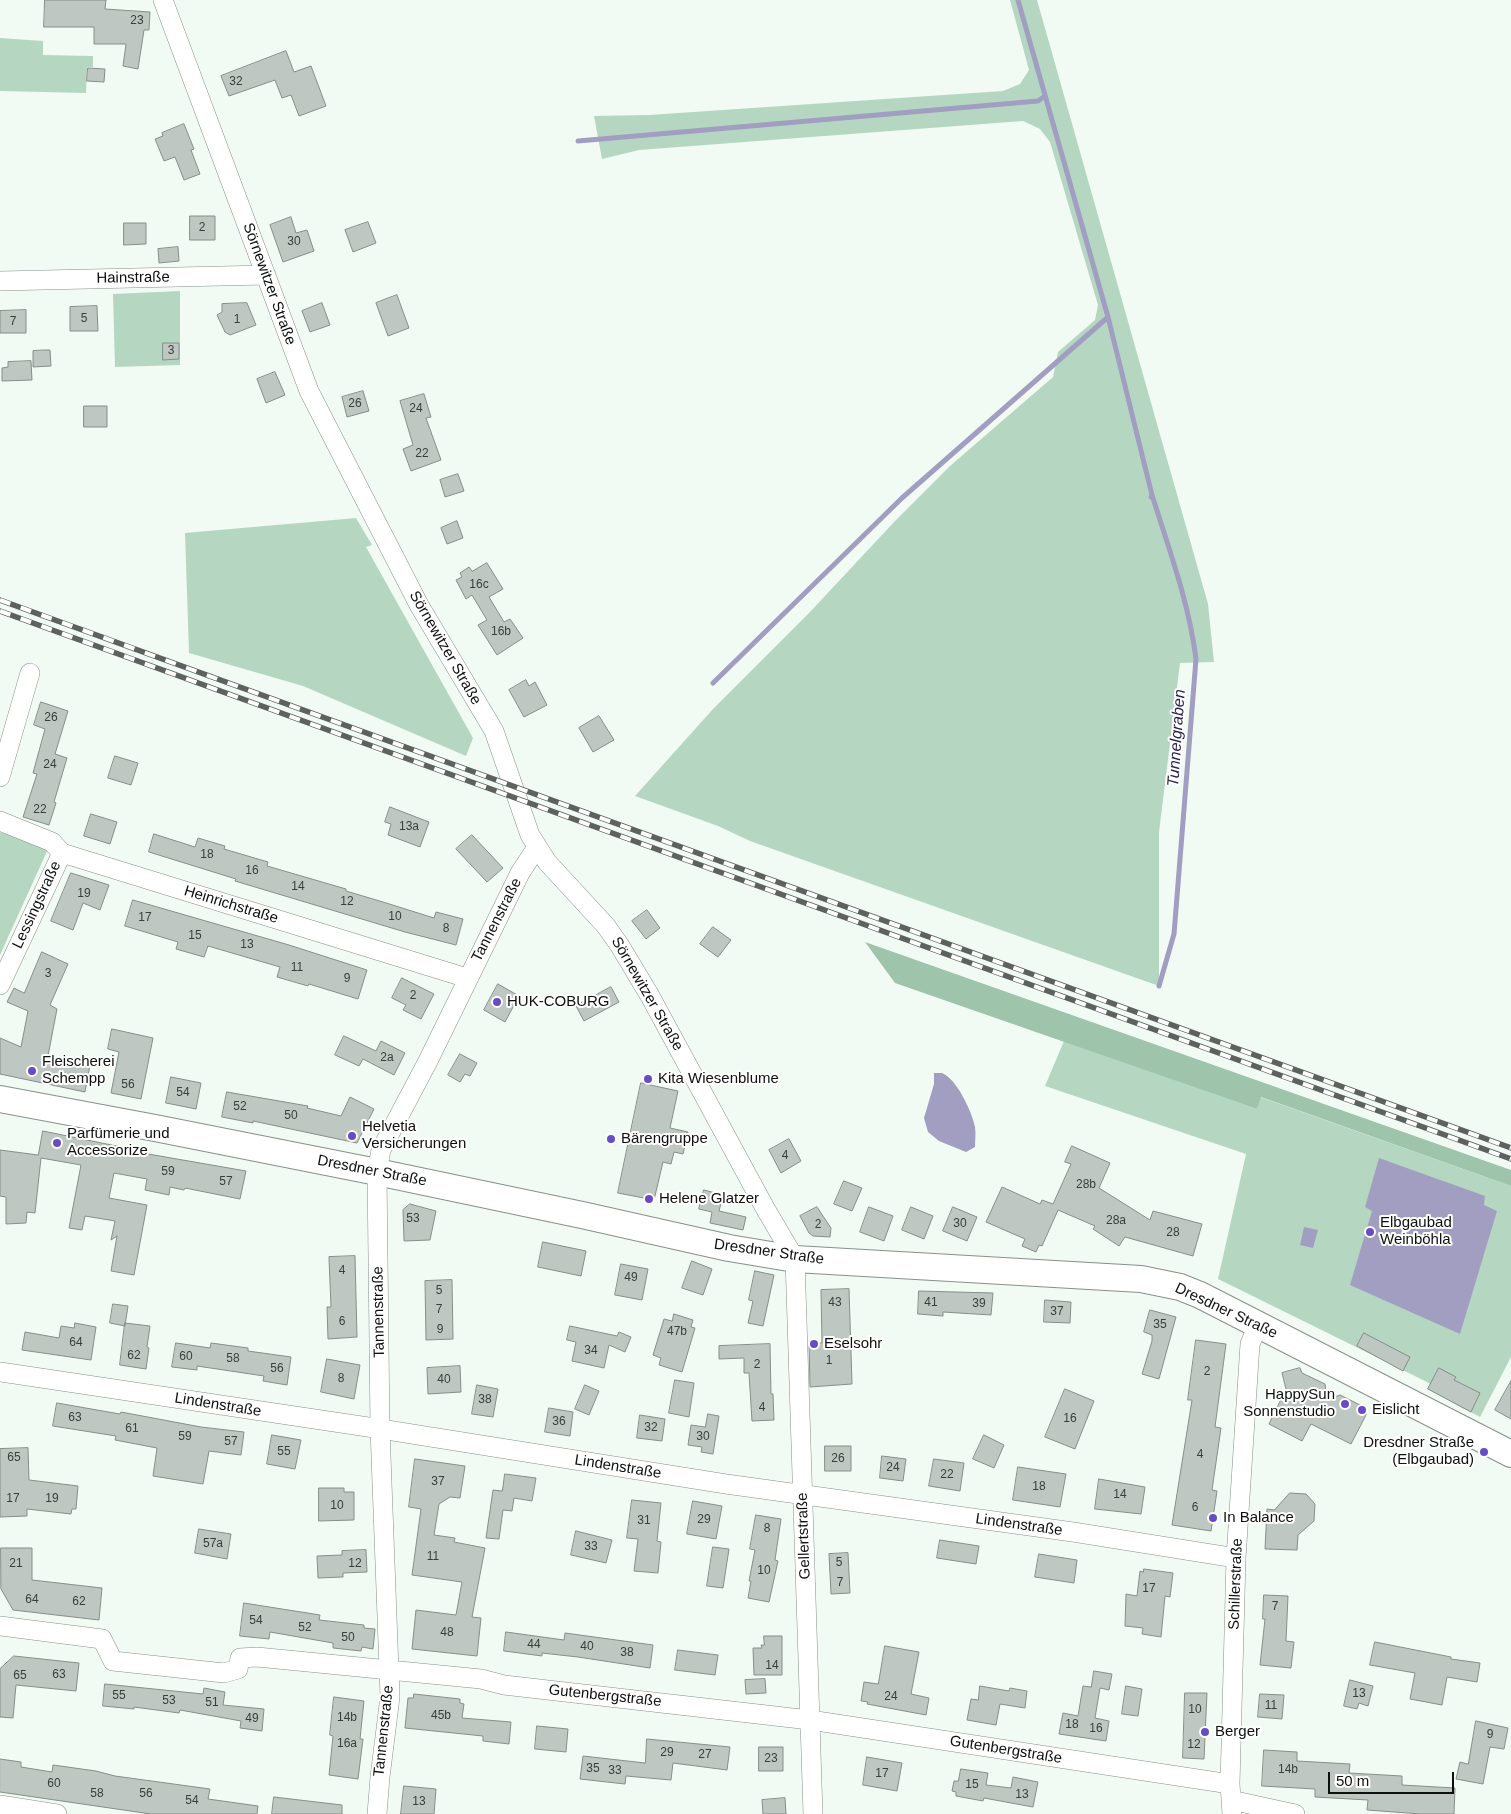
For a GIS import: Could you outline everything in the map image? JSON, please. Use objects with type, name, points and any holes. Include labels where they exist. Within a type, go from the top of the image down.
[{"type":"main road","name":"Dresdner Straße","points":[[0,1099],[377,1172],[729,1248],[795,1258],[1141,1278],[1180,1287],[1511,1454]]},
{"type":"street","name":"Sörnewitzer Straße","points":[[163,0],[309,391],[419,605],[494,731],[524,820],[537,847],[547,862],[606,926],[620,946],[650,996],[765,1208],[795,1258]]},
{"type":"street","name":"Hainstraße","points":[[0,281],[266,275]]},
{"type":"street","points":[[0,777],[30,673]]},
{"type":"street","name":"Heinrichstraße","points":[[0,822],[52,842],[62,853],[468,978]]},
{"type":"street","name":"Tannenstraße","points":[[377,1814],[390,1697],[390,1669],[380,1429],[377,1172],[381,1150],[428,1061],[520,873],[537,847]]},
{"type":"street","name":"Lessingstraße","points":[[0,984],[62,853]]},
{"type":"street","name":"Gellertstraße","points":[[795,1258],[813,1814]]},
{"type":"street","name":"Schillerstraße","points":[[1231,1799],[1236,1558],[1250,1344],[1258,1325]]},
{"type":"street","name":"Lindenstraße","points":[[0,1372],[802,1495],[1073,1532],[1236,1558]]},
{"type":"street","name":"Gutenbergstraße","points":[[0,1626],[102,1639],[113,1661],[224,1673],[238,1669],[240,1658],[257,1657],[481,1679],[504,1685],[810,1720],[1231,1799],[1295,1814]]},
{"type":"street","points":[[0,1805],[58,1814]]},
{"type":"green space","points":[[1010,0],[1037,0],[1208,604],[1214,662],[1180,663],[1159,832],[1159,986],[750,841],[718,826],[635,796],[713,709],[809,613],[895,521],[950,466],[1053,377],[1058,352],[1095,320],[1098,305],[1050,142],[1040,129],[1023,121],[639,150],[602,159],[594,116],[649,115],[1003,91],[1020,84],[1029,70]]},
{"type":"green space","points":[[0,38],[43,41],[43,55],[93,56],[93,67],[87,67],[86,93],[0,91]]},
{"type":"green space","points":[[180,291],[180,365],[115,367],[113,294]]},
{"type":"green space","points":[[356,518],[372,545],[366,547],[473,738],[466,756],[303,686],[189,653],[185,533]]},
{"type":"green space","points":[[0,832],[49,847],[0,955]]},
{"type":"green space","points":[[865,942],[1511,1170],[1511,1186],[1261,1097],[1257,1109],[895,983]]},
{"type":"green space","name":"Elbgaubad Weinböhla","points":[[1064,1041],[1257,1109],[1260,1097],[1511,1186],[1511,1357],[1480,1417],[1427,1389],[1430,1384],[1427,1382],[1218,1279],[1246,1154],[1045,1086]]},
{"type":"shaded area","points":[[934,1073],[942,1073],[948,1076],[963,1097],[971,1113],[975,1127],[975,1147],[966,1152],[939,1141],[928,1132],[924,1118],[934,1084]]},
{"type":"shaded area","points":[[1379,1158],[1485,1196],[1484,1205],[1497,1211],[1460,1334],[1350,1285],[1372,1211],[1365,1207]]},
{"type":"shaded area","points":[[1304,1227],[1318,1230],[1313,1248],[1300,1245]]},
{"type":"building","points":[[45,0],[106,0],[105,9],[150,12],[149,30],[144,30],[138,69],[123,66],[126,44],[94,44],[94,27],[44,27]]},
{"type":"building","points":[[286,51],[294,72],[311,66],[326,106],[299,116],[291,95],[282,98],[275,80],[229,96],[221,76]]},
{"type":"building","points":[[88,68],[105,69],[104,82],[87,81]]},
{"type":"building","points":[[184,124],[194,149],[191,150],[200,174],[184,180],[175,157],[164,161],[155,139],[163,136],[162,133]]},
{"type":"building","points":[[190,216],[215,216],[215,240],[190,240]]},
{"type":"building","points":[[291,217],[296,233],[307,230],[314,251],[283,262],[270,225]]},
{"type":"building","points":[[368,222],[376,243],[353,252],[345,230]]},
{"type":"building","points":[[124,223],[146,223],[146,244],[124,245]]},
{"type":"building","points":[[178,247],[179,261],[159,263],[158,249]]},
{"type":"building","points":[[397,295],[409,328],[388,336],[376,303]]},
{"type":"building","points":[[247,303],[256,325],[230,335],[225,332],[217,315],[222,312],[222,304]]},
{"type":"building","points":[[322,303],[330,325],[310,332],[302,311]]},
{"type":"building","points":[[97,306],[98,331],[70,331],[70,307]]},
{"type":"building","points":[[26,310],[26,333],[0,333],[0,311]]},
{"type":"building","points":[[163,343],[179,343],[179,359],[163,360]]},
{"type":"building","points":[[50,350],[51,366],[33,367],[33,351]]},
{"type":"building","points":[[31,361],[32,380],[2,381],[2,368],[8,367],[8,362]]},
{"type":"building","points":[[275,372],[285,395],[266,403],[257,379]]},
{"type":"building","points":[[363,391],[369,411],[347,417],[342,397]]},
{"type":"building","points":[[424,394],[431,417],[426,418],[441,460],[411,471],[403,449],[413,445],[400,401]]},
{"type":"building","points":[[84,406],[107,406],[107,427],[84,427]]},
{"type":"building","points":[[458,474],[464,491],[445,497],[440,480]]},
{"type":"building","points":[[457,521],[463,538],[447,544],[441,528]]},
{"type":"building","points":[[487,563],[503,589],[489,597],[504,622],[510,619],[523,638],[497,655],[478,625],[487,620],[472,595],[466,599],[456,580],[462,577],[460,573],[469,567],[472,571]]},
{"type":"building","points":[[526,680],[529,686],[535,682],[547,705],[524,717],[509,690]]},
{"type":"building","points":[[41,702],[68,711],[55,754],[67,758],[49,825],[23,817],[37,774],[33,773],[45,729],[34,725]]},
{"type":"building","points":[[599,716],[614,740],[593,752],[579,728]]},
{"type":"building","points":[[115,756],[138,763],[131,785],[108,778]]},
{"type":"building","points":[[390,807],[429,822],[420,847],[388,835],[391,824],[385,822]]},
{"type":"building","points":[[91,814],[117,822],[110,844],[84,836]]},
{"type":"building","points":[[154,834],[195,847],[198,838],[225,846],[224,849],[268,862],[267,866],[346,889],[346,891],[434,918],[436,912],[463,919],[456,945],[405,932],[235,881],[236,879],[149,852]]},
{"type":"building","points":[[472,835],[503,868],[487,882],[456,849]]},
{"type":"building","points":[[71,873],[109,885],[100,910],[83,903],[73,930],[51,921]]},
{"type":"building","points":[[133,900],[289,945],[367,970],[358,999],[309,984],[308,986],[277,977],[280,967],[208,946],[204,957],[176,949],[178,942],[125,926]]},
{"type":"building","points":[[647,910],[660,928],[646,939],[632,921]]},
{"type":"building","points":[[713,927],[731,940],[718,957],[700,944]]},
{"type":"building","points":[[42,952],[68,964],[50,1005],[57,1009],[48,1056],[90,1065],[85,1092],[0,1074],[0,1038],[21,1047],[28,1011],[7,1002],[14,988],[24,993]]},
{"type":"building","points":[[402,978],[434,994],[421,1019],[403,1010],[406,1005],[392,998]]},
{"type":"building","points":[[498,984],[519,996],[505,1022],[484,1010]]},
{"type":"building","points":[[611,987],[619,1002],[584,1021],[576,1006]]},
{"type":"building","points":[[112,1029],[153,1038],[141,1099],[111,1093],[119,1052],[108,1049]]},
{"type":"building","points":[[344,1036],[376,1051],[381,1041],[405,1053],[394,1075],[363,1059],[359,1066],[335,1055]]},
{"type":"building","points":[[460,1054],[477,1063],[470,1076],[465,1074],[460,1082],[448,1075]]},
{"type":"building","points":[[171,1077],[201,1083],[196,1109],[166,1103]]},
{"type":"building","points":[[641,1083],[678,1091],[670,1128],[688,1132],[683,1154],[674,1152],[671,1164],[663,1162],[654,1200],[618,1193]]},
{"type":"building","points":[[227,1092],[308,1106],[307,1108],[341,1116],[350,1097],[374,1109],[357,1143],[253,1121],[253,1123],[222,1117]]},
{"type":"building","points":[[43,1131],[131,1149],[131,1151],[246,1171],[240,1199],[185,1188],[184,1190],[170,1187],[169,1195],[145,1190],[147,1179],[114,1173],[109,1198],[147,1205],[134,1275],[111,1271],[117,1236],[111,1240],[115,1221],[85,1216],[82,1230],[69,1228],[81,1165],[41,1158],[35,1213],[27,1212],[26,1223],[6,1224],[6,1197],[0,1196],[0,1150],[38,1155]]},
{"type":"building","points":[[789,1139],[801,1161],[781,1173],[769,1150]]},
{"type":"building","points":[[1072,1146],[1110,1163],[1099,1188],[1150,1220],[1153,1211],[1202,1224],[1193,1256],[1125,1237],[1119,1246],[1093,1229],[1095,1226],[1058,1210],[1042,1246],[1039,1245],[1036,1252],[1022,1246],[1025,1239],[986,1222],[1002,1187],[1040,1204],[1042,1200],[1053,1204],[1071,1164],[1065,1162]]},
{"type":"building","points":[[844,1181],[862,1188],[852,1211],[834,1204]]},
{"type":"building","points":[[704,1190],[723,1195],[719,1211],[746,1217],[743,1230],[710,1223],[712,1212],[699,1209]]},
{"type":"building","points":[[410,1204],[436,1211],[430,1240],[404,1241],[403,1210]]},
{"type":"building","points":[[817,1207],[831,1228],[830,1237],[813,1236],[809,1233],[800,1216]]},
{"type":"building","points":[[869,1207],[893,1216],[884,1241],[860,1232]]},
{"type":"building","points":[[911,1207],[933,1216],[924,1239],[902,1230]]},
{"type":"building","points":[[953,1207],[977,1217],[967,1241],[943,1231]]},
{"type":"building","points":[[543,1242],[586,1251],[581,1276],[538,1267]]},
{"type":"building","points":[[355,1256],[357,1337],[328,1339],[327,1307],[331,1307],[329,1257]]},
{"type":"building","points":[[692,1261],[712,1269],[703,1295],[682,1288]]},
{"type":"building","points":[[621,1264],[648,1269],[642,1300],[615,1295]]},
{"type":"building","points":[[755,1271],[774,1275],[763,1326],[748,1323],[753,1301],[749,1300]]},
{"type":"building","points":[[452,1280],[453,1339],[426,1340],[425,1281]]},
{"type":"building","points":[[849,1289],[852,1384],[810,1387],[809,1343],[822,1343],[821,1290]]},
{"type":"building","points":[[919,1291],[993,1293],[991,1315],[943,1312],[943,1316],[918,1314]]},
{"type":"building","points":[[1045,1300],[1071,1302],[1070,1323],[1044,1322]]},
{"type":"building","points":[[113,1304],[128,1306],[125,1326],[110,1323]]},
{"type":"building","points":[[1150,1310],[1176,1317],[1159,1379],[1142,1374],[1152,1341],[1152,1335],[1144,1332]]},
{"type":"building","points":[[674,1314],[693,1320],[691,1327],[695,1328],[682,1372],[659,1365],[661,1358],[653,1355],[664,1319],[672,1321]]},
{"type":"building","points":[[75,1323],[96,1327],[91,1360],[22,1350],[25,1332],[59,1338],[61,1326],[74,1328]]},
{"type":"building","points":[[125,1323],[150,1326],[146,1369],[120,1365]]},
{"type":"building","points":[[570,1326],[617,1336],[619,1332],[631,1337],[625,1352],[609,1345],[604,1368],[572,1361],[576,1342],[567,1340]]},
{"type":"building","points":[[1364,1333],[1410,1357],[1403,1371],[1357,1346]]},
{"type":"building","points":[[1196,1340],[1226,1344],[1215,1427],[1221,1428],[1212,1490],[1217,1491],[1211,1531],[1172,1525],[1192,1400],[1188,1400]]},
{"type":"building","points":[[176,1343],[210,1348],[211,1343],[248,1348],[248,1351],[291,1357],[287,1385],[263,1381],[264,1376],[197,1366],[197,1370],[172,1367]]},
{"type":"building","points":[[770,1344],[771,1394],[773,1394],[774,1420],[752,1421],[749,1373],[744,1373],[744,1358],[719,1359],[719,1346]]},
{"type":"building","points":[[327,1359],[360,1365],[354,1399],[321,1392]]},
{"type":"building","points":[[460,1366],[461,1392],[428,1394],[427,1368]]},
{"type":"building","points":[[1300,1368],[1302,1373],[1325,1384],[1327,1400],[1340,1395],[1366,1408],[1366,1415],[1351,1444],[1311,1424],[1302,1441],[1269,1424],[1286,1389],[1282,1373]]},
{"type":"building","points":[[1439,1368],[1456,1377],[1454,1380],[1480,1393],[1471,1412],[1428,1389]]},
{"type":"building","points":[[675,1380],[694,1383],[689,1417],[669,1413]]},
{"type":"building","points":[[1511,1381],[1511,1419],[1495,1410]]},
{"type":"building","points":[[477,1385],[498,1389],[493,1417],[472,1414]]},
{"type":"building","points":[[585,1385],[599,1391],[589,1415],[575,1409]]},
{"type":"building","points":[[1065,1389],[1094,1401],[1075,1449],[1045,1437]]},
{"type":"building","points":[[57,1403],[120,1414],[121,1412],[201,1427],[244,1432],[241,1455],[209,1451],[203,1484],[153,1476],[157,1448],[115,1440],[116,1436],[53,1426]]},
{"type":"building","points":[[549,1408],[573,1412],[570,1436],[545,1432]]},
{"type":"building","points":[[708,1414],[719,1416],[713,1454],[701,1452],[702,1447],[688,1445],[691,1425],[705,1427]]},
{"type":"building","points":[[640,1415],[665,1419],[662,1441],[637,1438]]},
{"type":"building","points":[[272,1435],[301,1440],[295,1469],[267,1464]]},
{"type":"building","points":[[984,1435],[1004,1445],[994,1468],[973,1459]]},
{"type":"building","points":[[825,1446],[851,1446],[851,1471],[825,1471]]},
{"type":"building","points":[[28,1448],[29,1480],[78,1486],[76,1509],[72,1509],[71,1514],[27,1509],[27,1516],[0,1517],[0,1449]]},
{"type":"building","points":[[882,1456],[906,1459],[903,1481],[880,1478]]},
{"type":"building","points":[[415,1459],[465,1466],[460,1498],[450,1497],[439,1504],[434,1535],[455,1538],[454,1542],[485,1548],[472,1617],[481,1618],[477,1656],[412,1649],[416,1610],[456,1615],[462,1582],[412,1575],[421,1509],[409,1507]]},
{"type":"building","points":[[934,1459],[964,1463],[960,1491],[929,1486]]},
{"type":"building","points":[[1018,1467],[1066,1474],[1060,1507],[1013,1500]]},
{"type":"building","points":[[505,1474],[536,1478],[532,1501],[514,1498],[512,1511],[503,1510],[499,1539],[486,1538],[493,1490],[502,1491]]},
{"type":"building","points":[[1099,1479],[1145,1487],[1141,1514],[1095,1509]]},
{"type":"building","points":[[319,1488],[344,1488],[344,1492],[354,1492],[354,1520],[319,1521]]},
{"type":"building","points":[[1290,1493],[1306,1494],[1315,1504],[1314,1521],[1298,1535],[1297,1550],[1265,1549],[1267,1509],[1274,1510]]},
{"type":"building","points":[[632,1500],[661,1503],[657,1541],[661,1542],[658,1573],[634,1571],[638,1539],[627,1538]]},
{"type":"building","points":[[693,1501],[722,1506],[716,1539],[687,1534]]},
{"type":"building","points":[[756,1515],[781,1519],[775,1560],[778,1561],[769,1602],[748,1598],[755,1550],[750,1549]]},
{"type":"building","points":[[199,1529],[231,1534],[227,1559],[195,1553]]},
{"type":"building","points":[[576,1531],[612,1540],[606,1563],[571,1555]]},
{"type":"building","points":[[940,1540],[979,1546],[976,1564],[937,1558]]},
{"type":"building","points":[[713,1547],[729,1549],[723,1588],[707,1586]]},
{"type":"building","points":[[1,1548],[32,1548],[32,1580],[102,1588],[99,1620],[13,1610],[1,1589]]},
{"type":"building","points":[[366,1550],[367,1572],[343,1573],[343,1577],[318,1578],[317,1556],[342,1555],[342,1551]]},
{"type":"building","points":[[848,1553],[850,1593],[831,1594],[829,1554]]},
{"type":"building","points":[[1039,1554],[1077,1560],[1074,1583],[1035,1577]]},
{"type":"building","points":[[1144,1569],[1173,1573],[1170,1597],[1165,1596],[1161,1637],[1142,1634],[1143,1628],[1125,1626],[1126,1594],[1137,1596],[1140,1571],[1143,1572]]},
{"type":"building","points":[[1264,1595],[1288,1596],[1286,1641],[1294,1642],[1291,1668],[1260,1665],[1265,1619],[1263,1619]]},
{"type":"building","points":[[244,1603],[320,1615],[319,1620],[364,1625],[364,1628],[375,1629],[373,1649],[362,1647],[361,1651],[333,1648],[333,1643],[270,1632],[269,1639],[240,1636]]},
{"type":"building","points":[[506,1632],[564,1640],[565,1633],[653,1645],[650,1668],[578,1657],[542,1653],[542,1656],[504,1651]]},
{"type":"building","points":[[764,1636],[782,1636],[782,1675],[754,1675],[753,1648],[762,1648]]},
{"type":"building","points":[[1375,1642],[1451,1657],[1451,1659],[1480,1663],[1477,1682],[1447,1677],[1442,1705],[1410,1699],[1415,1673],[1370,1665]]},
{"type":"building","points":[[885,1646],[919,1652],[911,1694],[929,1698],[926,1715],[867,1704],[868,1702],[861,1701],[864,1682],[878,1684]]},
{"type":"building","points":[[678,1650],[718,1655],[715,1675],[675,1670]]},
{"type":"building","points":[[14,1656],[79,1663],[76,1691],[16,1685],[13,1718],[0,1717],[0,1669]]},
{"type":"building","points":[[1094,1671],[1112,1674],[1109,1690],[1100,1688],[1095,1718],[1109,1721],[1106,1741],[1059,1734],[1063,1713],[1078,1716],[1083,1686],[1091,1687]]},
{"type":"building","points":[[765,1679],[766,1693],[746,1694],[745,1680]]},
{"type":"building","points":[[1350,1680],[1373,1686],[1368,1706],[1359,1703],[1357,1709],[1344,1706]]},
{"type":"building","points":[[105,1684],[203,1694],[204,1688],[225,1692],[223,1705],[264,1709],[262,1731],[240,1728],[241,1721],[180,1710],[179,1713],[134,1707],[134,1709],[103,1706]]},
{"type":"building","points":[[980,1686],[1009,1691],[1010,1688],[1027,1691],[1025,1708],[1000,1704],[996,1725],[967,1720],[971,1699],[978,1700]]},
{"type":"building","points":[[1126,1686],[1142,1689],[1138,1716],[1122,1714]]},
{"type":"building","points":[[1185,1693],[1207,1693],[1204,1759],[1183,1758]]},
{"type":"building","points":[[414,1694],[460,1699],[460,1703],[464,1704],[462,1718],[511,1722],[509,1744],[483,1741],[483,1736],[405,1728],[408,1698],[413,1698]]},
{"type":"building","points":[[1260,1694],[1284,1695],[1282,1719],[1258,1717]]},
{"type":"building","points":[[334,1697],[364,1701],[360,1739],[363,1739],[358,1779],[329,1775],[333,1736],[330,1735]]},
{"type":"building","points":[[1476,1721],[1508,1728],[1504,1749],[1490,1747],[1483,1784],[1456,1779],[1460,1762],[1468,1764]]},
{"type":"building","points":[[537,1726],[568,1729],[566,1752],[535,1749]]},
{"type":"building","points":[[647,1739],[730,1747],[727,1770],[673,1763],[671,1780],[626,1776],[625,1784],[580,1779],[583,1756],[645,1763]]},
{"type":"building","points":[[759,1747],[783,1747],[783,1771],[759,1771]]},
{"type":"building","points":[[1264,1750],[1297,1752],[1297,1761],[1350,1764],[1349,1773],[1402,1776],[1402,1785],[1455,1788],[1454,1814],[1421,1814],[1367,1810],[1368,1800],[1315,1797],[1315,1789],[1262,1786]]},
{"type":"building","points":[[867,1757],[902,1763],[897,1791],[863,1785]]},
{"type":"building","points":[[0,1759],[21,1762],[21,1767],[52,1772],[53,1765],[96,1771],[115,1776],[210,1789],[208,1799],[258,1806],[257,1814],[151,1814],[0,1792]]},
{"type":"building","points":[[961,1769],[988,1773],[986,1785],[1011,1788],[1013,1777],[1038,1782],[1033,1807],[984,1798],[983,1801],[956,1796],[956,1792],[952,1791],[954,1781],[958,1781]]},
{"type":"building","points":[[404,1786],[436,1789],[434,1814],[401,1814]]},
{"type":"building","points":[[274,1797],[342,1805],[342,1814],[272,1814]]},
{"type":"building","points":[[785,1798],[786,1814],[763,1814],[762,1800]]},
{"type":"waterway","points":[[1018,0],[1108,317],[1152,495]]},
{"type":"waterway","points":[[578,141],[1038,101],[1045,96]]},
{"type":"waterway","points":[[713,683],[902,498],[1108,317]]},
{"type":"waterway","name":"Tunnelgraben","points":[[1151,497],[1152,495],[1189,617],[1196,659],[1174,934],[1159,986]]},
{"type":"railway","points":[[0,600],[1511,1148]]},
{"type":"railway","points":[[0,611],[1511,1159]]},
{"type":"place","name":"HUK-COBURG","points":[[497,1002]]},
{"type":"place","name":"Fleischerei Schempp","points":[[32,1071]]},
{"type":"place","name":"Kita Wiesenblume","points":[[648,1079]]},
{"type":"place","name":"Helvetia Versicherungen","points":[[352,1136]]},
{"type":"place","name":"Bärengruppe","points":[[611,1139]]},
{"type":"place","name":"Parfümerie und Accessorize","points":[[57,1143]]},
{"type":"place","name":"Helene Glatzer","points":[[649,1199]]},
{"type":"place","name":"Elbgaubad Weinböhla","points":[[1370,1232]]},
{"type":"place","name":"Eselsohr","points":[[814,1344]]},
{"type":"place","name":"HappySun Sonnenstudio","points":[[1345,1404]]},
{"type":"place","name":"Eislicht","points":[[1362,1410]]},
{"type":"place","name":"Dresdner Straße (Elbgaubad)","points":[[1484,1452]]},
{"type":"place","name":"In Balance","points":[[1213,1518]]},
{"type":"place","name":"Berger","points":[[1205,1732]]}]
